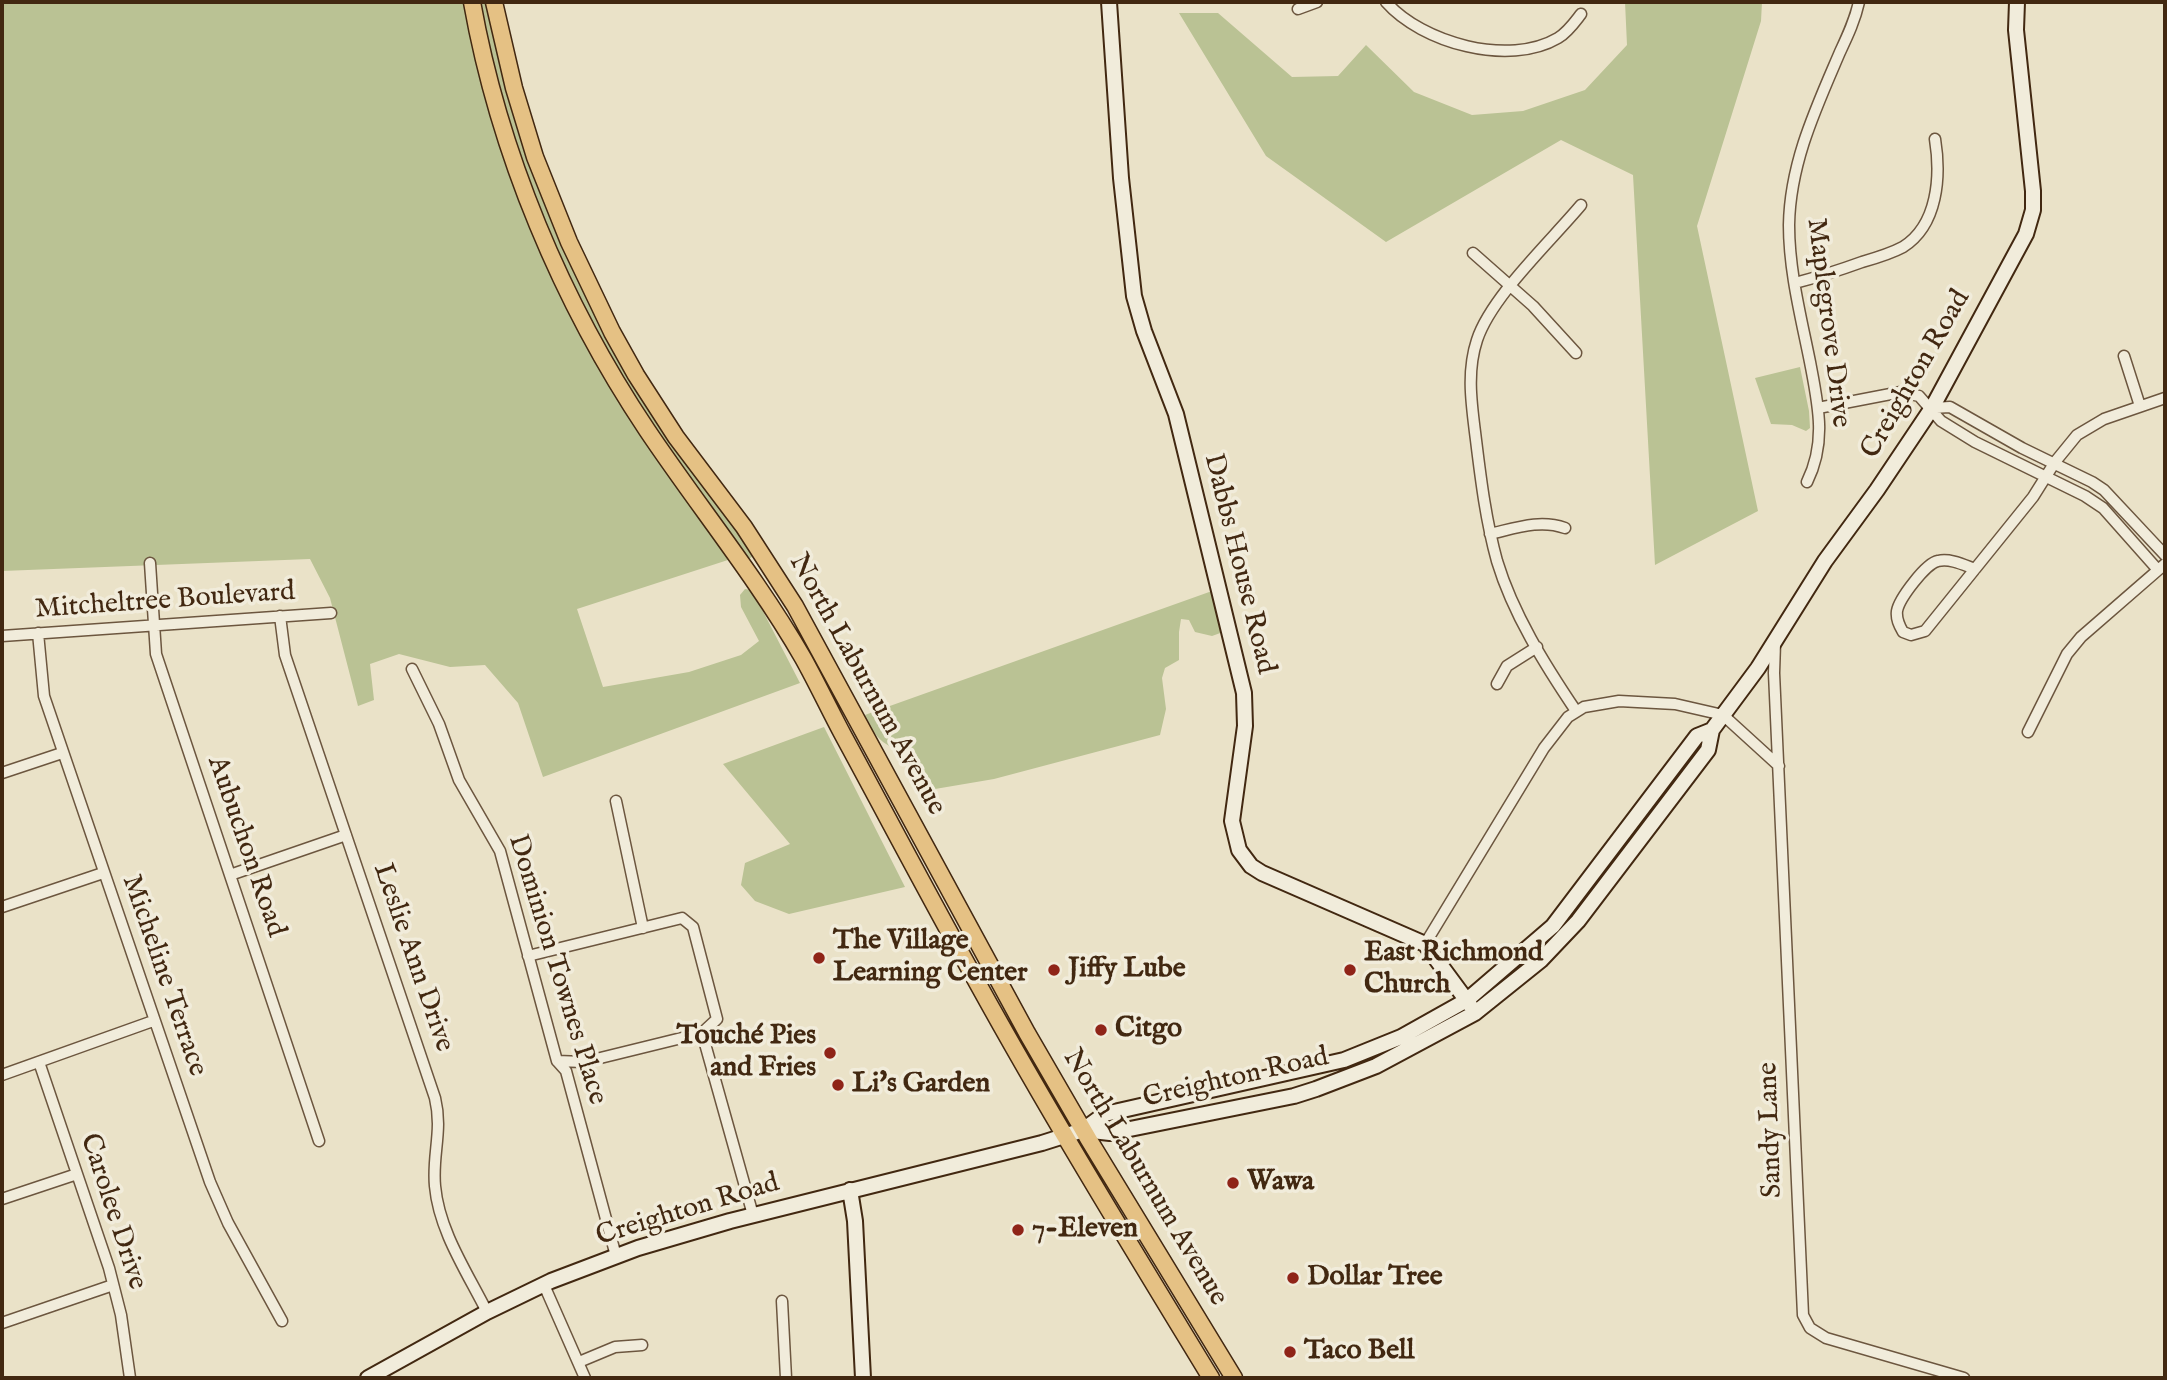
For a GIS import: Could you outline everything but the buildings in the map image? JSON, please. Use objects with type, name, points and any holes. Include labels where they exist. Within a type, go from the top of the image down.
[{"type":"main road","name":"North Laburnum Avenue","points":[[472,2],[494,96],[518,169],[553,258],[590,333],[646,428],[732,548],[803,658],[969,967],[1064,1136],[1211,1378]]},
{"type":"main road","name":"North Laburnum Avenue","points":[[494,2],[514,88],[535,158],[569,242],[612,332],[670,428],[744,527],[795,606],[1012,1007],[1083,1130],[1234,1378]]},
{"type":"main road","name":"Dabbs House Road","points":[[1109,2],[1121,178],[1133,296],[1143,331],[1176,414],[1244,693],[1245,726],[1232,821],[1239,850],[1251,866],[1262,873],[1425,944],[1475,1013]]},
{"type":"main road","name":"Creighton Road","points":[[1083,1130],[1110,1133],[1316,1089],[1376,1066],[1475,1013],[1541,960],[1578,920],[1708,750],[1712,730],[1758,668],[1825,561],[1932,408],[2026,234],[2033,209],[2032,166],[2016,30],[2017,2]]},
{"type":"main road","name":"Creighton Road","points":[[368,1378],[487,1312],[544,1284],[616,1256],[752,1215],[1064,1136],[1083,1130],[1105,1114],[1359,1055],[1418,1029],[1467,1000],[1553,926],[1697,736],[1712,730]]},
{"type":"main road","points":[[850,1190],[855,1221],[863,1378]]},
{"type":"street","points":[[1298,9],[1317,2]]},
{"type":"street","points":[[1386,2],[1399,14],[1428,32],[1462,45],[1489,50],[1522,48],[1549,42],[1565,34],[1581,15]]},
{"type":"street","name":"Maplegrove Drive","points":[[1807,482],[1819,446],[1821,423],[1795,283],[1789,228],[1794,177],[1807,131],[1854,21],[1859,2]]},
{"type":"street","points":[[1795,283],[1886,254],[1903,246],[1916,235],[1931,211],[1935,195],[1938,159],[1936,139]]},
{"type":"street","points":[[1576,711],[1537,647],[1507,590],[1490,534],[1484,501],[1472,403],[1471,366],[1485,321],[1511,286],[1581,205]]},
{"type":"street","points":[[1473,253],[1563,336],[1576,353]]},
{"type":"street","points":[[2124,356],[2140,406]]},
{"type":"street","points":[[1818,408],[1901,392],[1919,396],[1941,421],[1975,442],[2085,496],[2103,508],[2162,567],[2081,637],[2067,654],[2028,732]]},
{"type":"street","points":[[1975,569],[1943,560],[1926,566],[1899,604],[1896,614],[1903,632],[1911,635],[1925,631],[2033,498],[2067,444],[2088,426],[2165,398]]},
{"type":"street","points":[[1932,408],[1950,407],[2104,490],[2165,555]]},
{"type":"street","points":[[1490,534],[1537,523],[1565,528]]},
{"type":"street","name":"Aubuchon Road","points":[[150,564],[156,654],[319,1141]]},
{"type":"street","name":"Mitcheltree Boulevard","points":[[2,636],[331,613]]},
{"type":"street","name":"Leslie Ann Drive","points":[[280,616],[285,655],[435,1098],[440,1124],[435,1174],[438,1206],[444,1226],[487,1312]]},
{"type":"street","name":"Micheline Terrace","points":[[38,633],[44,696],[153,1021],[216,1198],[282,1321]]},
{"type":"street","name":"Sandy Lane","points":[[1775,639],[1774,673],[1803,1315],[1810,1328],[1826,1338],[1964,1378]]},
{"type":"street","points":[[1497,684],[1507,666],[1537,647]]},
{"type":"street","name":"Dominion Townes Place","points":[[412,669],[439,724],[459,780],[500,851],[557,1061],[566,1071],[616,1256]]},
{"type":"street","points":[[1425,944],[1544,748],[1555,732],[1576,711],[1619,701],[1675,704],[1723,715],[1779,766]]},
{"type":"street","points":[[2,773],[62,752]]},
{"type":"street","points":[[616,801],[643,928]]},
{"type":"street","points":[[230,875],[346,835]]},
{"type":"street","points":[[2,907],[103,873]]},
{"type":"street","points":[[528,956],[682,918],[693,927],[717,1019],[702,1033],[584,1062],[557,1061]]},
{"type":"street","points":[[2,1074],[153,1021]]},
{"type":"street","points":[[702,1033],[752,1215]]},
{"type":"street","name":"Carolee Drive","points":[[39,1062],[113,1285],[121,1315],[130,1378]]},
{"type":"street","points":[[2,1199],[77,1174]]},
{"type":"street","points":[[544,1284],[585,1378]]},
{"type":"street","points":[[2,1323],[113,1285]]},
{"type":"street","points":[[782,1301],[786,1378]]},
{"type":"street","points":[[579,1362],[615,1347],[642,1345]]},
{"type":"green space","points":[[2,2],[467,2],[528,220],[731,559],[577,609],[603,687],[689,672],[741,655],[759,641],[741,607],[740,595],[745,589],[752,590],[800,683],[543,777],[518,703],[485,665],[450,667],[399,654],[370,664],[374,700],[358,706],[330,598],[310,559],[2,571]]},
{"type":"green space","points":[[478,2],[490,2],[580,277],[751,549],[753,556],[749,559],[745,558],[643,415],[573,289],[521,165],[502,102]]},
{"type":"green space","points":[[1625,2],[1762,2],[1761,21],[1697,226],[1758,511],[1655,565],[1633,175],[1561,140],[1386,242],[1266,156],[1179,13],[1218,13],[1292,77],[1338,76],[1366,45],[1414,92],[1472,115],[1523,111],[1585,90],[1627,45]]},
{"type":"green space","points":[[1800,367],[1809,411],[1810,428],[1806,431],[1792,425],[1771,424],[1755,378]]},
{"type":"green space","points":[[1212,591],[1223,632],[1212,636],[1195,632],[1189,620],[1181,619],[1179,660],[1165,668],[1162,678],[1166,709],[1160,735],[994,779],[935,789],[914,753],[883,742],[873,731],[865,715],[873,712]]},
{"type":"green space","points":[[824,727],[905,887],[789,914],[755,901],[741,885],[745,863],[790,844],[723,764]]},
{"type":"place","name":"The Village Learning Center","points":[[819,958]]},
{"type":"place","name":"Jiffy Lube","points":[[1054,970]]},
{"type":"place","name":"East Richmond Church","points":[[1350,970]]},
{"type":"place","name":"Citgo","points":[[1101,1030]]},
{"type":"place","name":"Touché Pies and Fries","points":[[830,1053]]},
{"type":"place","name":"Li's Garden","points":[[838,1085]]},
{"type":"place","name":"Wawa","points":[[1233,1183]]},
{"type":"place","name":"7-Eleven","points":[[1018,1230]]},
{"type":"place","name":"Dollar Tree","points":[[1293,1278]]},
{"type":"place","name":"Taco Bell","points":[[1290,1352]]}]
